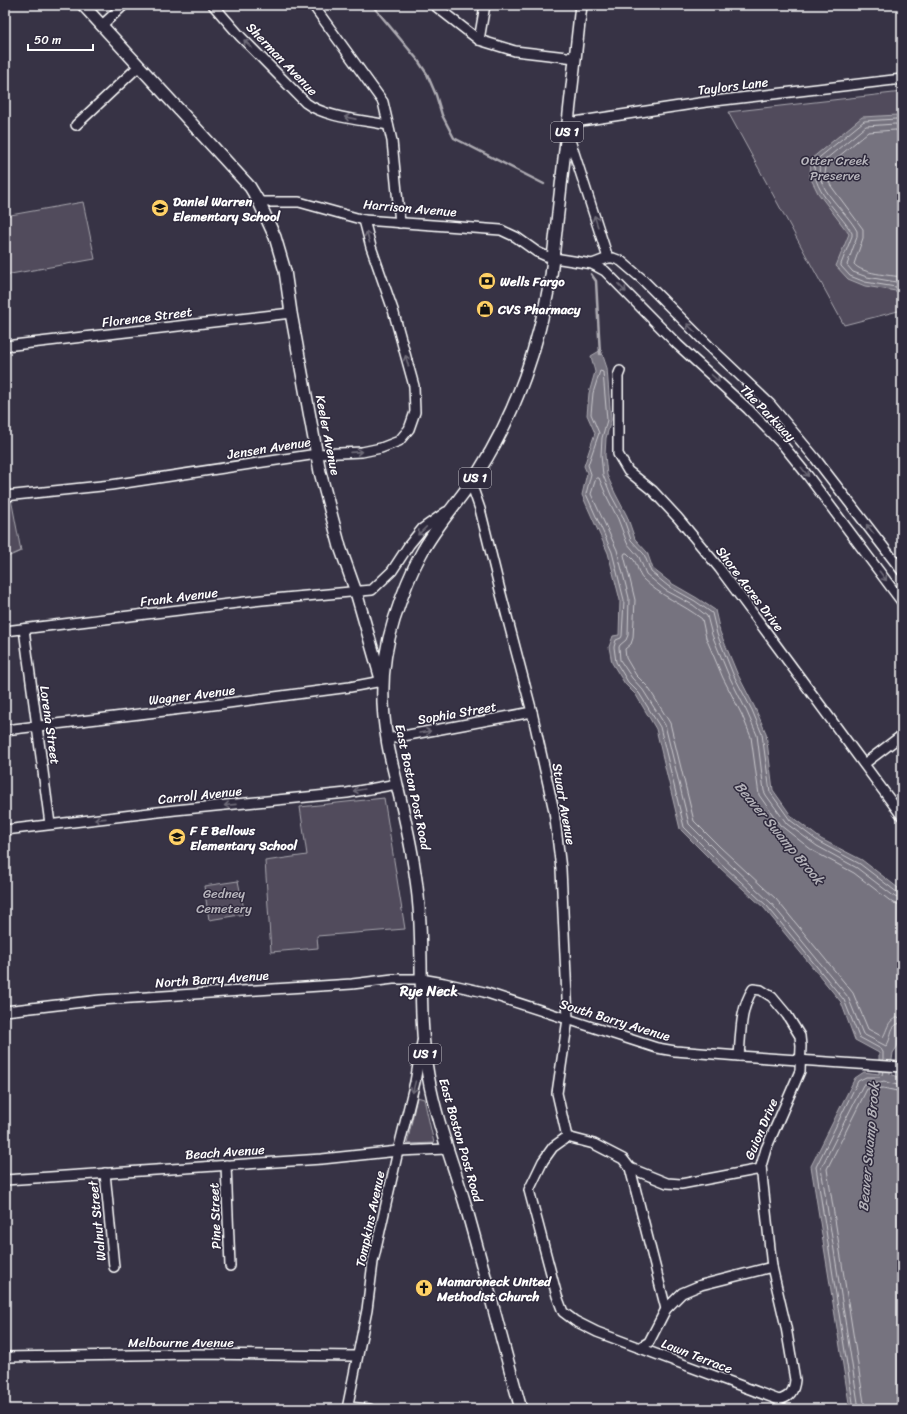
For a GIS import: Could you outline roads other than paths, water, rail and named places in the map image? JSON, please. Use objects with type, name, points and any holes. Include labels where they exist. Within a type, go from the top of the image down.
[{"type":"main road","points":[[83,5],[139,66]]},
{"type":"main road","name":"East Boston Post Road","points":[[521,1409],[474,1236],[435,1110],[428,1074],[423,1034],[420,910],[412,848],[387,739],[383,685],[387,651],[394,621],[407,583],[422,553],[471,483],[494,445],[509,417],[533,357],[545,312],[554,258],[581,5]]},
{"type":"main road","name":"Keeler Avenue","points":[[139,66],[250,187],[259,202],[275,238],[285,271],[291,313],[317,454],[340,547],[356,592],[383,685]]},
{"type":"street","points":[[101,26],[124,5]]},
{"type":"street","name":"Sherman Avenue","points":[[213,5],[240,36],[306,104],[315,110],[326,113],[388,125]]},
{"type":"street","points":[[313,5],[383,102],[392,141],[400,223]]},
{"type":"street","points":[[434,5],[479,40],[515,51],[576,58]]},
{"type":"street","points":[[479,40],[485,5]]},
{"type":"street","points":[[76,125],[139,66]]},
{"type":"street","name":"Taylors Lane","points":[[568,127],[706,102],[902,79]]},
{"type":"street","points":[[568,127],[608,258]]},
{"type":"street","name":"Harrison Avenue","points":[[259,202],[299,202],[364,220],[501,230],[516,236],[537,252],[554,258]]},
{"type":"street","name":"Jensen Avenue","points":[[5,496],[111,485],[317,454],[362,452],[382,448],[399,441],[409,429],[415,412],[414,386],[393,310],[371,247],[364,220]]},
{"type":"street","name":"The Parkway","points":[[554,258],[592,264],[605,271],[678,345],[748,409],[783,445],[808,476],[902,602]]},
{"type":"street","name":"The Parkway","points":[[592,264],[608,258],[621,261],[642,279],[770,404],[815,458],[902,571]]},
{"type":"street","name":"Florence Street","points":[[5,346],[291,313]]},
{"type":"street","name":"Shore Acres Drive","points":[[620,371],[618,376],[618,454],[628,471],[653,491],[720,569],[902,816]]},
{"type":"street","name":"Stuart Avenue","points":[[471,483],[480,509],[532,712],[555,818],[561,869],[568,1019],[557,1093],[567,1137]]},
{"type":"street","name":"Frank Avenue","points":[[5,631],[262,600],[372,590],[392,571],[409,545],[422,529],[453,507]]},
{"type":"street","name":"Lorena Street","points":[[24,629],[50,824]]},
{"type":"street","name":"Wagner Avenue","points":[[5,730],[345,688],[383,685]]},
{"type":"street","name":"Sophia Street","points":[[387,739],[532,712]]},
{"type":"street","points":[[864,764],[902,735]]},
{"type":"street","name":"Carroll Avenue","points":[[5,830],[347,792],[397,784]]},
{"type":"street","name":"North Barry Avenue","points":[[5,1011],[100,1000],[352,984],[393,979],[421,979]]},
{"type":"street","name":"South Barry Avenue","points":[[421,979],[484,992],[657,1048],[739,1056],[902,1067]]},
{"type":"street","name":"Guion Drive","points":[[567,1137],[599,1147],[623,1159],[630,1168],[667,1183],[681,1184],[761,1169],[766,1149],[800,1071],[801,1046],[800,1036],[787,1015],[772,998],[761,990],[752,989],[742,1015],[739,1056]]},
{"type":"street","name":"Tompkins Avenue","points":[[347,1408],[367,1310],[373,1262],[415,1082],[423,1034]]},
{"type":"street","name":"Lawn Terrace","points":[[567,1137],[553,1147],[543,1161],[529,1190],[557,1296],[563,1312],[575,1321],[597,1332],[779,1400],[791,1394],[795,1380],[786,1327],[772,1267],[761,1169]]},
{"type":"street","name":"Beach Avenue","points":[[5,1180],[322,1159],[398,1151],[447,1149]]},
{"type":"street","name":"Pine Street","points":[[226,1165],[230,1266]]},
{"type":"street","points":[[630,1168],[666,1310]]},
{"type":"street","name":"Walnut Street","points":[[105,1173],[114,1267]]},
{"type":"street","points":[[639,1348],[649,1342],[666,1310],[682,1294],[701,1285],[772,1267]]},
{"type":"street","name":"Melbourne Avenue","points":[[5,1357],[195,1354],[357,1356]]},
{"type":"street","points":[[347,1408],[370,1409]]},
{"type":"water","points":[[898,115],[902,117],[902,292],[865,286],[848,279],[836,266],[849,234],[818,193],[810,177],[811,159],[862,117]]},
{"type":"water","points":[[601,350],[607,368],[611,420],[606,438],[605,455],[607,475],[627,516],[635,539],[647,552],[653,569],[671,583],[715,610],[720,632],[737,673],[766,733],[773,790],[792,817],[821,839],[862,860],[902,891],[902,1018],[897,1047],[893,1053],[890,1074],[902,1078],[902,1141],[900,1155],[902,1179],[902,1409],[850,1409],[811,1166],[855,1078],[864,1072],[879,1074],[879,1053],[855,1040],[841,1002],[764,908],[709,858],[680,829],[656,729],[636,695],[625,684],[612,663],[609,647],[613,636],[619,635],[620,600],[608,553],[582,495],[587,473],[584,466],[595,433],[587,415],[589,393],[595,372],[591,356]]},
{"type":"waterway","name":"Beaver Swamp Brook","points":[[372,5],[417,59],[427,74],[436,95],[442,115],[454,138],[544,184]]},
{"type":"waterway","name":"Beaver Swamp Brook","points":[[591,274],[596,281],[600,354]]},
{"type":"place","name":"Daniel Warren Elementary School","points":[[160,208]]},
{"type":"place","name":"Wells Fargo","points":[[487,281]]},
{"type":"place","name":"CVS Pharmacy","points":[[485,309]]},
{"type":"place","name":"F E Bellows Elementary School","points":[[177,837]]},
{"type":"place","name":"Mamaroneck United Methodist Church","points":[[424,1288]]},
{"type":"district","name":"Rye Neck","points":[[429,991]]},
{"type":"park label","name":"Otter Creek Preserve","points":[[835,168]]},
{"type":"park label","name":"Gedney Cemetery","points":[[224,900]]}]
